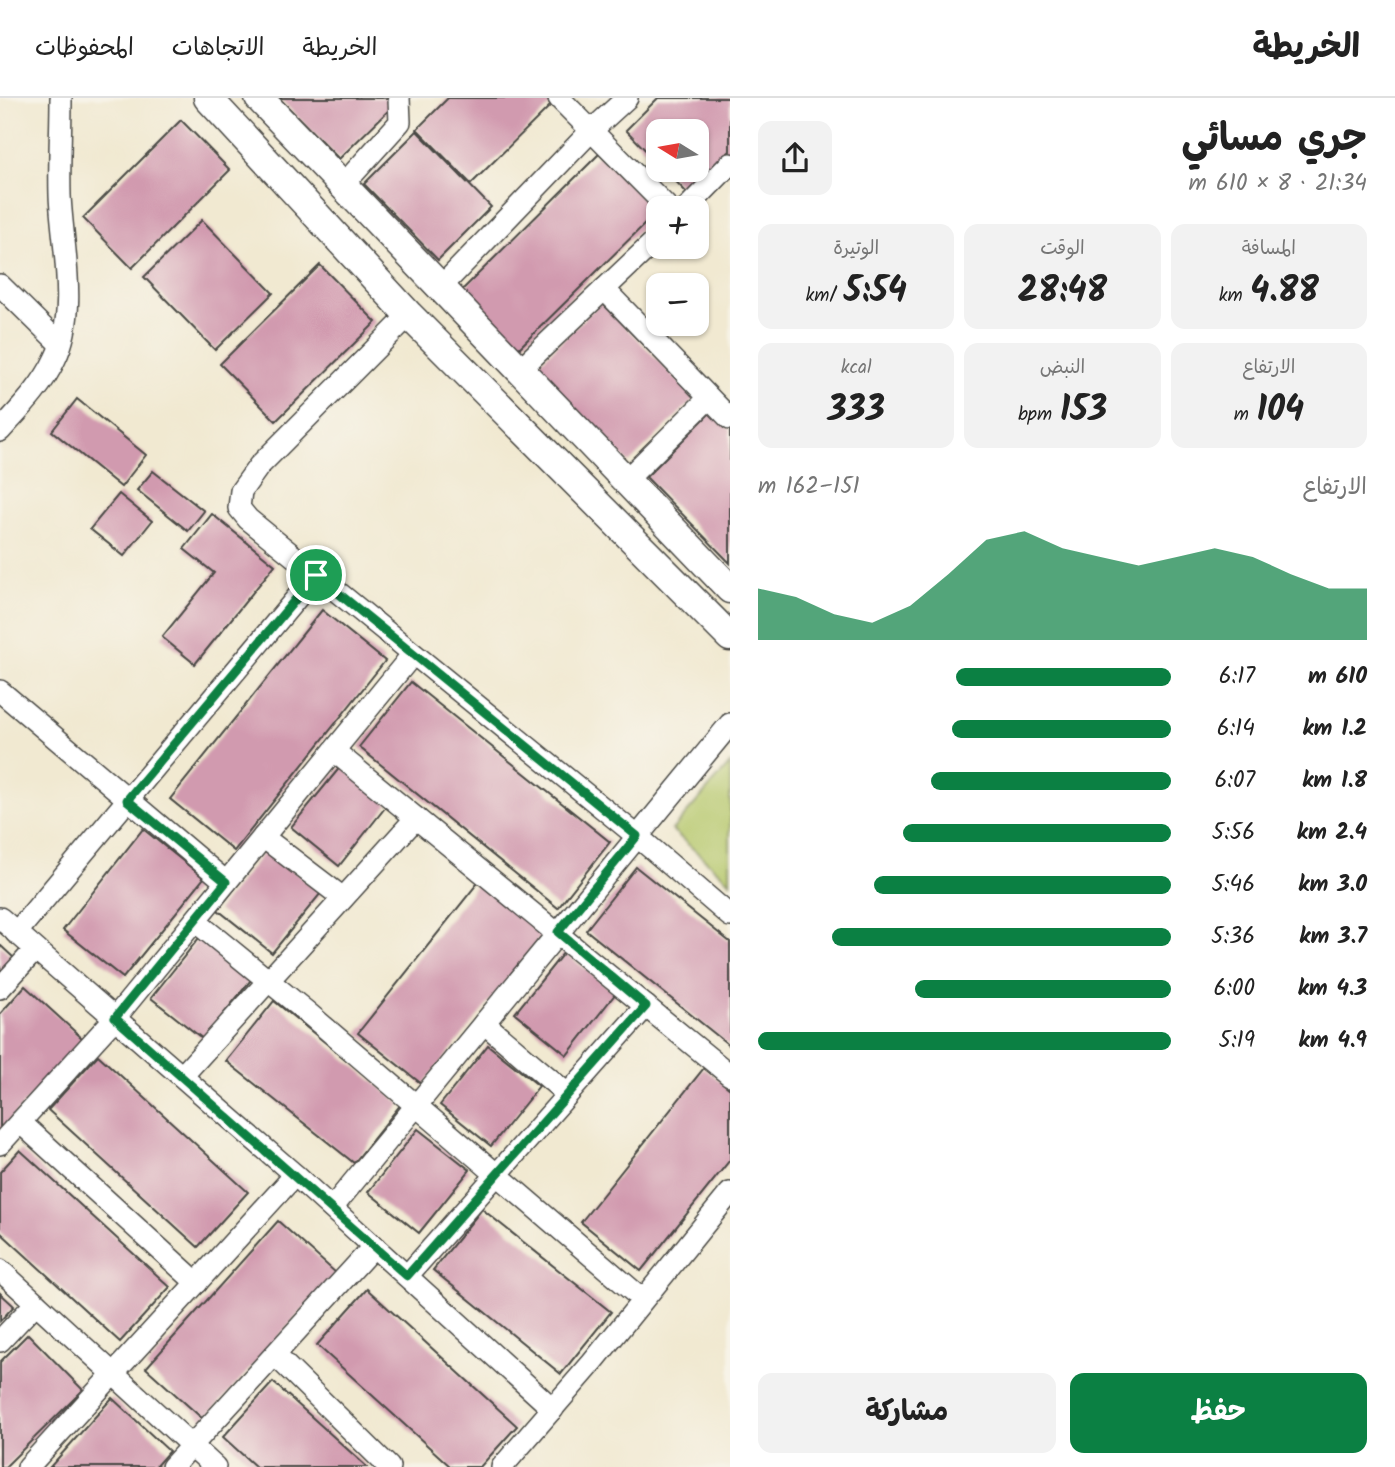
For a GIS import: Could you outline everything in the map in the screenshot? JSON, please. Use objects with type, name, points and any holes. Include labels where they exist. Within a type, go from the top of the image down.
[{"type":"street","points":[[0,431],[44,380],[64,330],[66,285],[60,191],[61,98]]},
{"type":"street","points":[[208,98],[409,315],[730,637]]},
{"type":"street","points":[[259,98],[730,590]]},
{"type":"street","points":[[344,184],[400,122],[398,98]]},
{"type":"street","points":[[559,98],[656,196]]},
{"type":"street","points":[[440,288],[626,98]]},
{"type":"street","points":[[699,196],[730,164]]},
{"type":"street","points":[[519,370],[646,249]]},
{"type":"street","points":[[0,285],[60,344]]},
{"type":"street","points":[[604,289],[730,419]]},
{"type":"street","points":[[409,315],[259,466],[241,491],[239,508],[248,519],[637,836],[730,916]]},
{"type":"street","points":[[625,481],[709,398]]},
{"type":"street","points":[[316,575],[127,800],[8,925],[295,1175],[553,1409]]},
{"type":"street","points":[[0,1144],[115,1018],[413,654]]},
{"type":"street","points":[[0,691],[226,882]]},
{"type":"street","points":[[332,1208],[730,724]]},
{"type":"street","points":[[334,751],[730,1075]]},
{"type":"street","points":[[182,1076],[416,817]]},
{"type":"street","points":[[263,837],[343,898]]},
{"type":"street","points":[[195,921],[498,1174],[642,1300]]},
{"type":"street","points":[[0,988],[36,950]]},
{"type":"street","points":[[407,1276],[566,1093],[646,1006]]},
{"type":"street","points":[[484,1023],[566,1093]]},
{"type":"street","points":[[20,1122],[197,1283]]},
{"type":"street","points":[[28,1467],[295,1175]]},
{"type":"street","points":[[502,1467],[553,1409],[730,1193]]},
{"type":"street","points":[[172,1467],[374,1247]]},
{"type":"street","points":[[0,1270],[215,1467]]},
{"type":"street","points":[[0,1341],[36,1303]]},
{"type":"street","points":[[275,1355],[389,1467]]},
{"type":"green space","points":[[730,764],[730,882],[672,830]]},
{"type":"building","points":[[279,98],[388,98],[394,105],[339,159]]},
{"type":"building","points":[[448,98],[552,98],[555,101],[471,184],[417,129]]},
{"type":"building","points":[[658,98],[730,98],[730,151],[709,172],[709,119],[646,119],[646,151],[626,130]]},
{"type":"building","points":[[181,120],[230,170],[132,268],[83,218]]},
{"type":"building","points":[[417,131],[491,207],[438,260],[364,184]]},
{"type":"building","points":[[599,154],[646,201],[646,223],[514,353],[457,295]]},
{"type":"building","points":[[676,182],[698,182],[687,193]]},
{"type":"building","points":[[202,220],[273,293],[215,350],[144,277]]},
{"type":"building","points":[[320,265],[376,322],[276,421],[220,364]]},
{"type":"building","points":[[601,302],[695,398],[629,463],[535,367]]},
{"type":"building","points":[[77,399],[146,455],[121,487],[52,431]]},
{"type":"building","points":[[712,411],[730,430],[730,563],[646,477]]},
{"type":"building","points":[[153,471],[204,511],[188,531],[137,490]]},
{"type":"building","points":[[119,494],[152,521],[124,556],[90,529]]},
{"type":"building","points":[[212,514],[275,565],[195,664],[162,637],[214,573],[184,549]]},
{"type":"building","points":[[322,610],[385,661],[234,851],[170,799]]},
{"type":"building","points":[[411,682],[610,842],[558,908],[359,747]]},
{"type":"building","points":[[341,766],[388,804],[339,866],[291,827]]},
{"type":"building","points":[[143,829],[204,878],[123,978],[63,930]]},
{"type":"building","points":[[266,849],[321,893],[272,953],[218,910]]},
{"type":"building","points":[[636,867],[730,942],[730,1046],[586,930]]},
{"type":"building","points":[[481,879],[546,931],[423,1085],[358,1033]]},
{"type":"building","points":[[199,938],[251,980],[203,1039],[151,998]]},
{"type":"building","points":[[0,945],[14,958],[0,973]]},
{"type":"building","points":[[564,952],[616,993],[567,1055],[515,1013]]},
{"type":"building","points":[[25,986],[83,1039],[0,1131],[0,1014]]},
{"type":"building","points":[[274,1001],[401,1104],[354,1163],[226,1061]]},
{"type":"building","points":[[488,1045],[539,1086],[491,1146],[440,1105]]},
{"type":"building","points":[[98,1055],[248,1192],[198,1247],[48,1110]]},
{"type":"building","points":[[704,1068],[730,1089],[730,1160],[641,1271],[581,1222]]},
{"type":"building","points":[[418,1129],[470,1170],[419,1233],[368,1192]]},
{"type":"building","points":[[20,1150],[170,1287],[120,1342],[0,1232],[0,1172]]},
{"type":"building","points":[[482,1209],[611,1312],[561,1374],[433,1270]]},
{"type":"building","points":[[278,1221],[336,1273],[204,1420],[146,1368]]},
{"type":"building","points":[[367,1289],[517,1426],[480,1467],[451,1467],[317,1345]]},
{"type":"building","points":[[0,1293],[14,1306],[0,1321]]},
{"type":"building","points":[[28,1334],[83,1390],[5,1467],[0,1467],[0,1362]]},
{"type":"building","points":[[273,1382],[367,1467],[256,1467],[223,1437]]},
{"type":"building","points":[[112,1398],[169,1451],[155,1467],[50,1467]]},
{"type":"route","points":[[316,575],[637,836],[558,932],[646,1006],[566,1093],[407,1276],[115,1018],[226,882],[127,800],[316,575]]}]
